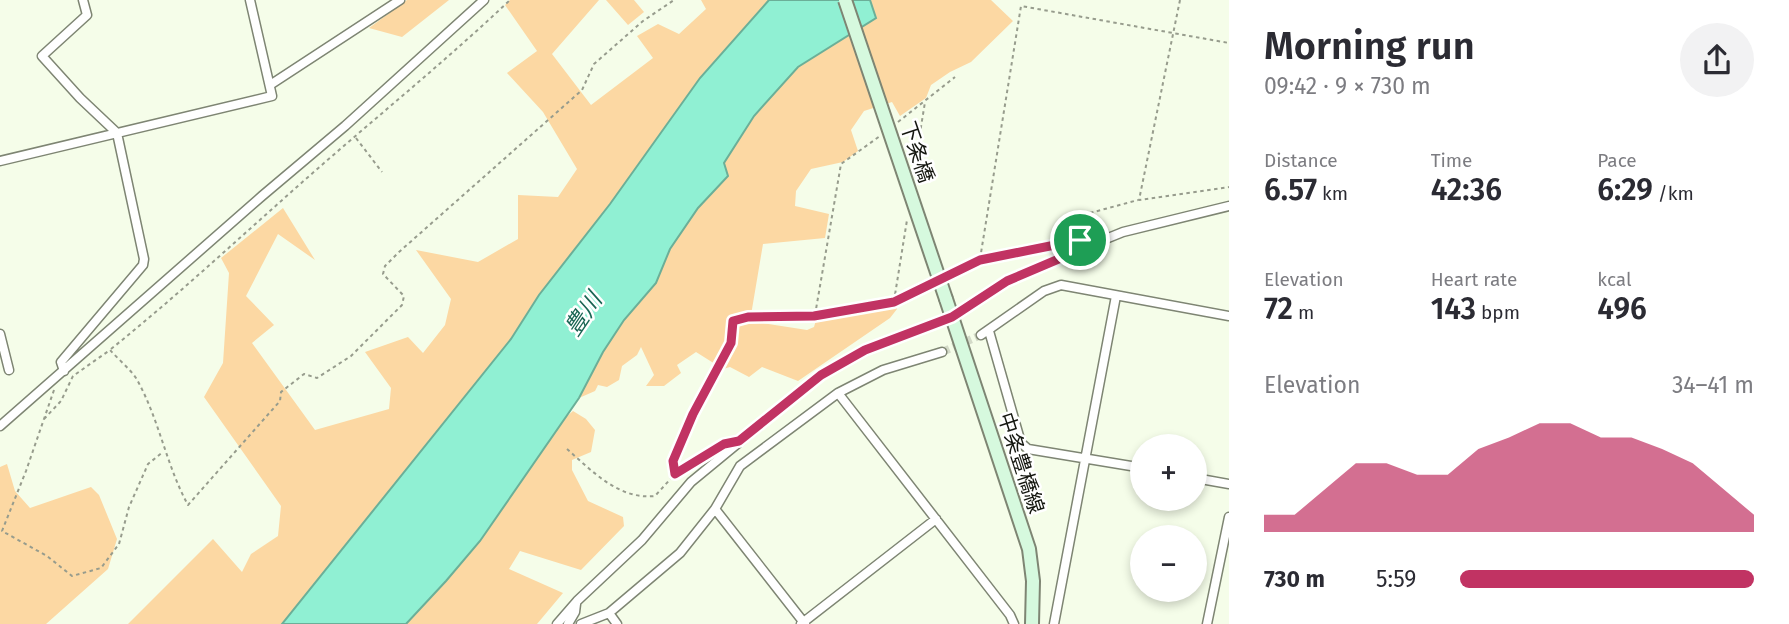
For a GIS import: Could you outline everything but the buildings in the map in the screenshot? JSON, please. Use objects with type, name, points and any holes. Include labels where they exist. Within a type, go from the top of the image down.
[{"type":"main road","name":"下条橋","points":[[845,0],[952,317]]},
{"type":"main road","name":"中条豊橋線","points":[[952,317],[1029,549],[1033,580],[1032,624]]},
{"type":"street","points":[[62,373],[61,362],[143,265],[144,259],[117,133],[41,56],[87,15],[83,0]]},
{"type":"street","points":[[0,161],[272,96],[250,0]]},
{"type":"street","points":[[270,85],[400,0]]},
{"type":"street","points":[[0,426],[345,126],[484,0]]},
{"type":"street","points":[[557,624],[577,601],[642,540],[691,481],[821,375],[865,350],[952,317],[1007,281],[1078,250],[1123,232],[1229,206]]},
{"type":"street","points":[[1130,466],[1028,449],[1021,443],[985,333],[1045,291],[1061,285],[1229,316]]},
{"type":"street","points":[[1054,624],[1116,296]]},
{"type":"street","points":[[0,334],[9,370]]},
{"type":"street","points":[[581,624],[609,613],[680,554],[715,509],[740,466],[838,393],[883,370],[942,352]]},
{"type":"street","points":[[838,393],[1010,615],[1014,624]]},
{"type":"street","points":[[1207,480],[1229,484]]},
{"type":"street","points":[[715,509],[803,623],[936,519]]},
{"type":"street","points":[[1207,624],[1226,552],[1229,517]]},
{"type":"street","points":[[568,624],[575,612],[577,601]]},
{"type":"street","points":[[609,613],[617,624]]},
{"type":"street","points":[[590,624],[597,616]]},
{"type":"path","points":[[44,419],[61,401],[73,376],[110,350],[205,271],[355,137],[435,70],[510,0]]},
{"type":"path","points":[[110,350],[135,377],[154,420],[174,480],[188,505],[280,401],[281,392],[304,374],[317,378],[351,356],[402,305],[404,296],[383,274],[385,266],[398,252],[582,90],[594,64],[643,21],[674,0]]},
{"type":"path","points":[[1139,200],[1180,0]]},
{"type":"path","points":[[980,260],[1021,6],[1229,43]]},
{"type":"path","points":[[894,125],[955,77]]},
{"type":"path","points":[[814,316],[841,164],[883,133]]},
{"type":"path","points":[[355,137],[382,173]]},
{"type":"path","points":[[1090,213],[1139,200],[1229,187]]},
{"type":"path","points":[[948,276],[980,260],[1080,240]]},
{"type":"path","points":[[675,474],[673,461],[693,414],[731,343],[733,321],[748,317],[814,316],[894,302],[937,281]]},
{"type":"path","points":[[62,373],[2,531],[47,556],[72,576],[101,568],[119,544],[148,464],[164,451]]},
{"type":"path","points":[[567,449],[604,482],[644,497],[656,496],[675,474],[724,444],[739,441]]},
{"type":"shaded area","points":[[407,0],[449,0],[402,37],[369,28]]},
{"type":"shaded area","points":[[510,0],[599,0],[552,54],[591,105],[653,58],[637,36],[658,24],[679,34],[706,9],[701,0],[769,0],[700,78],[610,204],[539,295],[511,339],[282,624],[128,624],[213,539],[242,572],[251,554],[278,536],[281,506],[204,397],[223,363],[229,273],[221,258],[283,208],[315,260],[278,234],[246,296],[274,325],[252,343],[315,430],[389,409],[391,388],[365,352],[408,337],[423,353],[445,325],[451,299],[416,250],[478,262],[518,239],[518,195],[558,197],[577,169],[543,112],[507,73],[537,51],[505,5]]},
{"type":"shaded area","points":[[606,0],[634,0],[644,12],[628,25]]},
{"type":"shaded area","points":[[870,0],[991,0],[1013,21],[971,62],[931,85],[926,98],[900,116],[892,102],[864,111],[851,130],[858,151],[843,162],[811,169],[796,191],[795,206],[829,214],[825,238],[763,244],[750,321],[807,330],[814,327],[816,320],[896,306],[897,309],[890,318],[798,381],[762,367],[749,377],[730,367],[723,369],[696,352],[677,365],[681,373],[664,386],[646,386],[654,375],[641,347],[637,355],[622,366],[619,380],[607,387],[598,385],[595,391],[579,398],[603,352],[624,320],[656,283],[670,249],[698,208],[728,176],[724,163],[754,116],[798,67],[876,18]]},
{"type":"shaded area","points":[[573,411],[586,419],[595,430],[591,452],[572,460],[572,470],[588,501],[623,517],[624,526],[581,570],[520,551],[509,569],[563,593],[537,624],[406,624],[480,541],[565,418]]},
{"type":"shaded area","points":[[7,464],[15,491],[30,508],[91,487],[99,495],[117,539],[108,569],[46,624],[0,624],[0,467]]},
{"type":"water","name":"豊川","points":[[769,0],[870,0],[876,18],[798,67],[754,116],[724,163],[728,176],[698,208],[670,249],[656,283],[624,320],[603,352],[579,398],[480,541],[406,624],[282,624],[511,339],[539,295],[610,204],[700,78]]},
{"type":"tunnel","points":[[942,352],[981,335]]},
{"type":"route","points":[[1080,240],[1101,241],[1007,281],[952,317],[865,350],[821,375],[739,441],[724,444],[675,474],[673,461],[693,414],[731,343],[733,321],[748,317],[814,316],[894,302],[980,260],[1080,240]]}]
